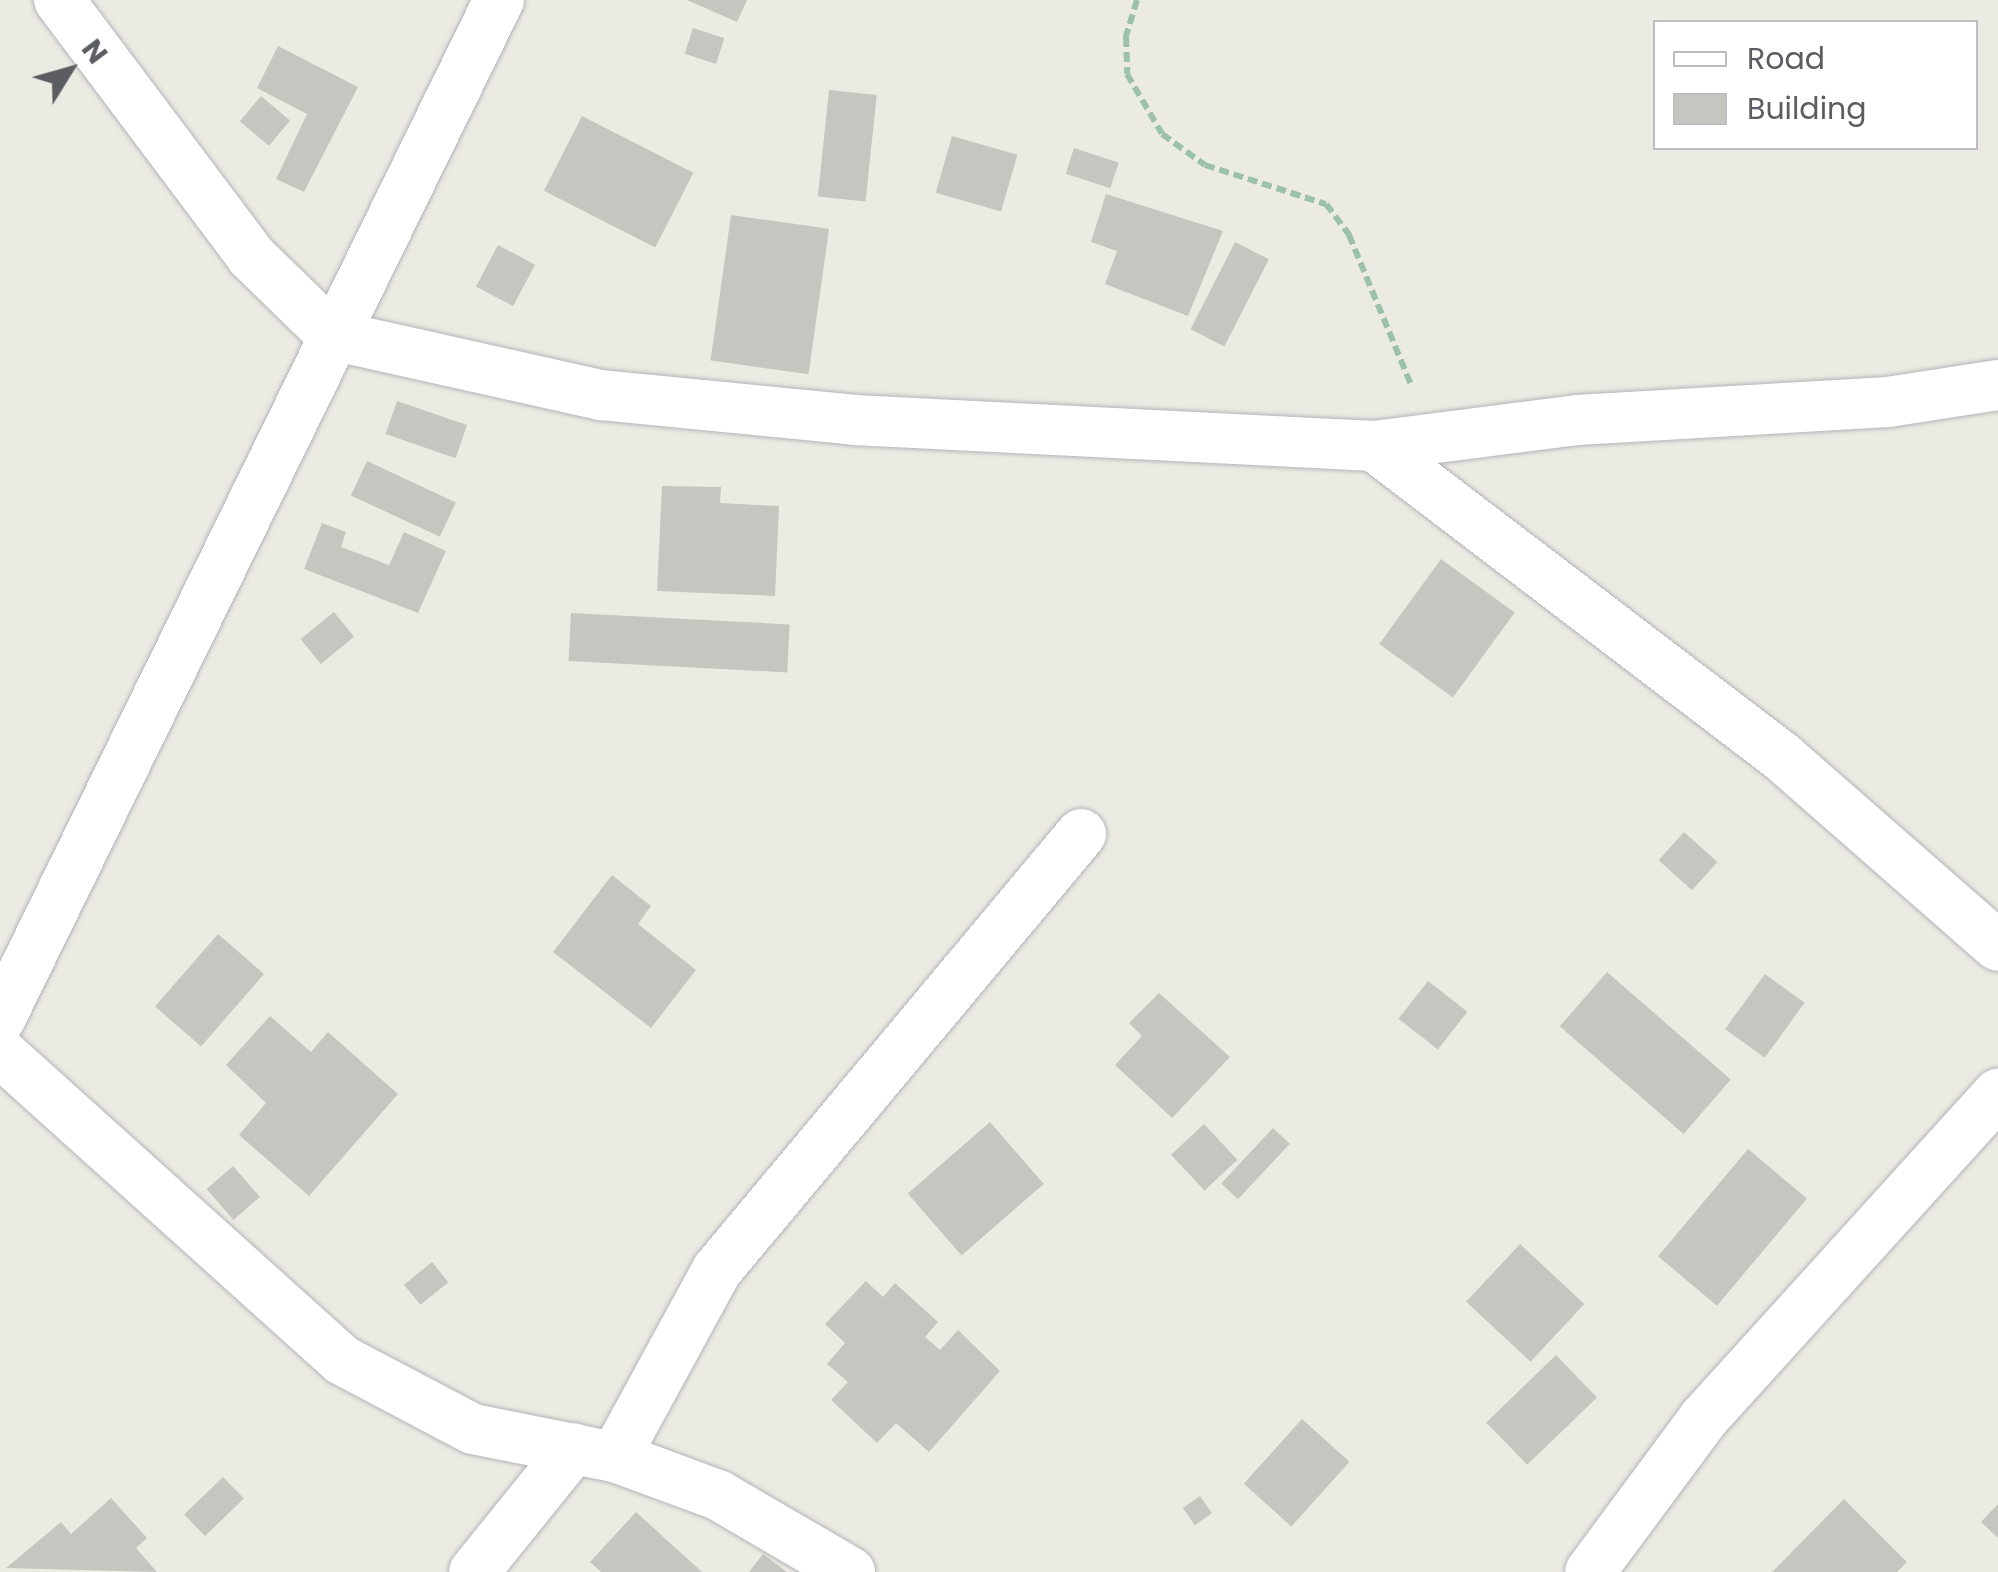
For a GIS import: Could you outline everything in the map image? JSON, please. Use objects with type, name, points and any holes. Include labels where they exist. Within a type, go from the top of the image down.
[{"type":"street","points":[[59,0],[251,256],[332,335],[601,395],[854,420],[1374,446],[1577,420],[1888,402],[1998,385]]},
{"type":"street","points":[[0,1019],[499,0]]},
{"type":"street","points":[[1374,446],[1781,756],[1998,946]]},
{"type":"street","points":[[474,1572],[595,1452],[717,1270],[1081,834]]},
{"type":"street","points":[[0,1052],[342,1360],[473,1429],[595,1452],[718,1495],[850,1572]]},
{"type":"street","points":[[1590,1572],[1704,1418],[1998,1094]]},
{"type":"path","points":[[1137,0],[1126,36],[1127,74],[1162,134],[1205,165],[1326,204],[1349,235],[1394,335],[1430,439]]},
{"type":"building","points":[[687,0],[747,0],[737,22]]},
{"type":"building","points":[[693,28],[724,38],[716,64],[685,54]]},
{"type":"building","points":[[278,46],[358,87],[304,192],[276,179],[307,114],[257,88]]},
{"type":"building","points":[[829,90],[877,95],[866,201],[818,196]]},
{"type":"building","points":[[261,96],[290,120],[269,146],[240,121]]},
{"type":"building","points":[[582,116],[693,173],[655,248],[544,191]]},
{"type":"building","points":[[952,136],[1017,155],[1001,211],[936,193]]},
{"type":"building","points":[[1074,148],[1119,163],[1110,188],[1066,174]]},
{"type":"building","points":[[1106,194],[1223,231],[1188,316],[1105,284],[1117,251],[1091,242]]},
{"type":"building","points":[[731,215],[829,229],[809,374],[711,361]]},
{"type":"building","points":[[1235,242],[1269,259],[1224,347],[1191,329]]},
{"type":"building","points":[[498,245],[535,265],[513,306],[476,286]]},
{"type":"building","points":[[397,401],[467,425],[456,458],[386,434]]},
{"type":"building","points":[[367,461],[456,502],[440,537],[351,495]]},
{"type":"building","points":[[662,486],[721,487],[720,503],[779,506],[775,596],[657,591]]},
{"type":"building","points":[[322,523],[346,532],[341,547],[389,565],[404,532],[446,551],[418,613],[304,569]]},
{"type":"building","points":[[1441,559],[1515,612],[1453,697],[1379,644]]},
{"type":"building","points":[[334,612],[354,637],[321,664],[301,639]]},
{"type":"building","points":[[571,613],[790,624],[787,672],[568,661]]},
{"type":"building","points":[[1684,832],[1717,862],[1692,890],[1659,860]]},
{"type":"building","points":[[612,875],[651,906],[638,924],[696,970],[651,1028],[553,952]]},
{"type":"building","points":[[218,934],[264,974],[201,1046],[155,1006]]},
{"type":"building","points":[[1607,972],[1731,1080],[1684,1134],[1560,1026]]},
{"type":"building","points":[[1765,974],[1805,1003],[1765,1058],[1725,1029]]},
{"type":"building","points":[[1428,981],[1467,1012],[1438,1050],[1398,1019]]},
{"type":"building","points":[[1159,993],[1230,1057],[1172,1118],[1115,1065],[1142,1036],[1129,1023]]},
{"type":"building","points":[[270,1016],[311,1052],[328,1032],[398,1094],[309,1196],[239,1135],[266,1103],[226,1065]]},
{"type":"building","points":[[990,1122],[1044,1184],[962,1255],[908,1194]]},
{"type":"building","points":[[1204,1124],[1237,1160],[1205,1191],[1171,1155]]},
{"type":"building","points":[[1273,1128],[1290,1144],[1238,1199],[1221,1184]]},
{"type":"building","points":[[1748,1149],[1807,1198],[1717,1306],[1658,1256]]},
{"type":"building","points":[[233,1166],[260,1197],[233,1220],[207,1189]]},
{"type":"building","points":[[1520,1244],[1584,1304],[1530,1362],[1466,1302]]},
{"type":"building","points":[[432,1262],[448,1282],[420,1305],[404,1285]]},
{"type":"building","points":[[866,1281],[883,1297],[895,1283],[938,1322],[925,1337],[940,1350],[958,1330],[1000,1371],[929,1452],[896,1423],[877,1443],[831,1400],[848,1382],[827,1364],[845,1343],[825,1324]]},
{"type":"building","points":[[1556,1355],[1597,1397],[1527,1465],[1486,1422]]},
{"type":"building","points":[[1302,1419],[1350,1462],[1291,1526],[1244,1484]]},
{"type":"building","points":[[223,1477],[244,1499],[205,1536],[184,1515]]},
{"type":"building","points":[[1200,1496],[1212,1513],[1195,1525],[1183,1508]]},
{"type":"building","points":[[111,1498],[147,1538],[136,1548],[157,1572],[6,1568],[61,1522],[71,1534]]},
{"type":"building","points":[[1844,1499],[1907,1562],[1897,1572],[1772,1572]]},
{"type":"building","points":[[1998,1504],[1998,1538],[1981,1522]]},
{"type":"building","points":[[636,1512],[702,1572],[601,1572],[590,1562]]},
{"type":"building","points":[[763,1554],[787,1572],[749,1572]]}]
